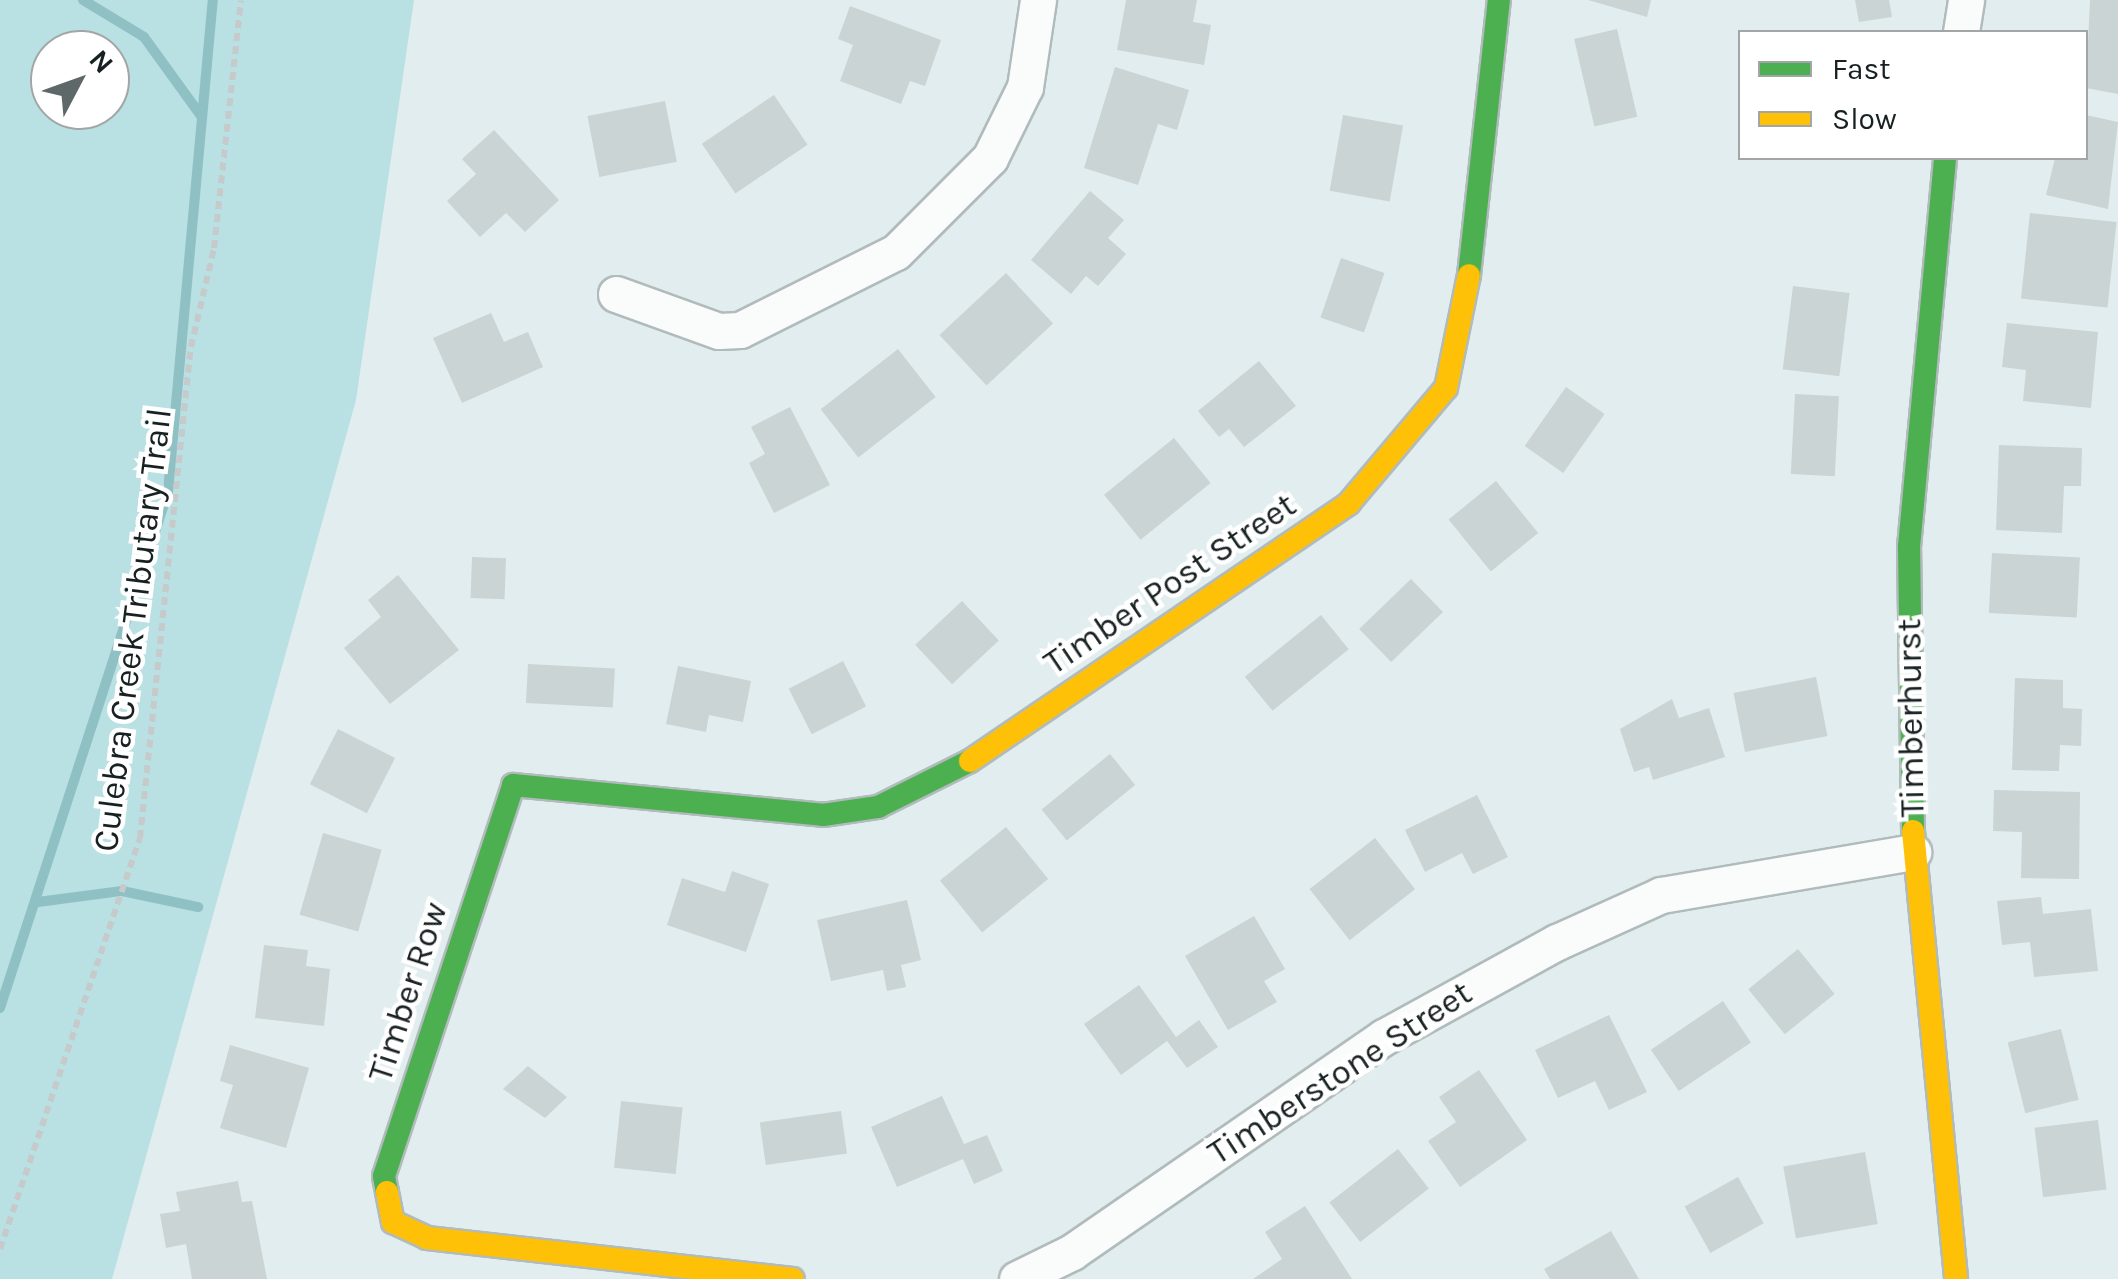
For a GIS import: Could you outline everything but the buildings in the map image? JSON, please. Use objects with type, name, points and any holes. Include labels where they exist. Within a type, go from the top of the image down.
[{"type":"street","points":[[616,294],[719,331],[740,330],[896,252],[990,158],[1025,87],[1038,0]]},
{"type":"street","name":"Timber Post Street","points":[[512,785],[823,814],[878,807],[933,786],[1349,503],[1446,388],[1470,264],[1499,0]]},
{"type":"street","points":[[1961,30],[1966,0]]},
{"type":"street","name":"Timberhurst","points":[[1946,160],[1909,547],[1913,852],[1956,1279]]},
{"type":"street","name":"Timber Row","points":[[512,785],[384,1176],[393,1222],[427,1238],[792,1279]]},
{"type":"street","name":"Timberstone Street","points":[[1017,1279],[1072,1252],[1384,1037],[1557,942],[1661,895],[1913,852]]},
{"type":"path","name":"Culebra Creek Tributary Trail","points":[[0,1249],[140,838],[190,346],[214,248],[241,0]]},
{"type":"shaded area","points":[[0,0],[414,0],[356,400],[112,1279],[0,1279]]},
{"type":"waterway","points":[[83,0],[144,37],[202,117]]},
{"type":"waterway","points":[[0,1008],[168,492],[213,0]]},
{"type":"waterway","points":[[38,902],[122,891],[198,907]]},
{"type":"traffic: fast","points":[[1469,275],[1499,0]]},
{"type":"traffic: fast","points":[[1913,831],[1909,547],[1945,160]]},
{"type":"traffic: fast","points":[[387,1192],[384,1176],[513,785],[823,815],[878,807],[970,761]]},
{"type":"traffic: slow","points":[[970,761],[1349,503],[1446,388],[1469,275]]},
{"type":"traffic: slow","points":[[1913,831],[1956,1279]]},
{"type":"traffic: slow","points":[[387,1192],[393,1222],[427,1238],[793,1279]]}]
